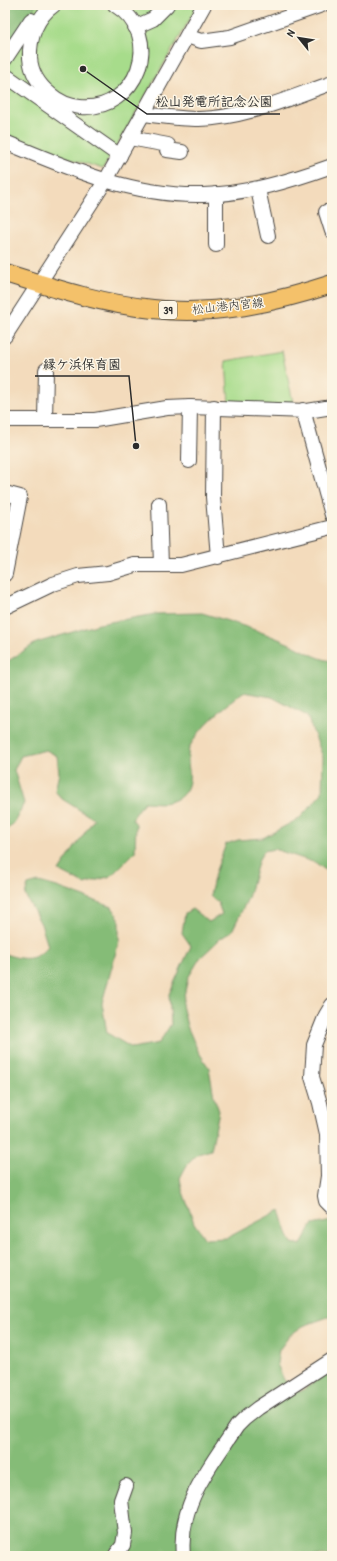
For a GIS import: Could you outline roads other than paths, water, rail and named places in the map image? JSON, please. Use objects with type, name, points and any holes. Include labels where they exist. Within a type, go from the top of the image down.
[{"type":"main road","name":"松山港内宮線","points":[[5,273],[74,294],[126,306],[153,310],[181,311],[254,305],[332,284]]},
{"type":"street","points":[[5,59],[41,5]]},
{"type":"street","points":[[52,103],[33,72],[30,60],[30,49],[31,38],[35,27],[41,17],[54,5]]},
{"type":"street","points":[[52,103],[89,107],[101,106],[123,94],[131,84],[141,61],[142,49],[140,37],[125,12],[116,5]]},
{"type":"street","points":[[135,27],[153,19],[167,5]]},
{"type":"street","points":[[5,336],[106,180],[204,5]]},
{"type":"street","points":[[187,36],[201,41],[230,37],[322,5]]},
{"type":"street","points":[[5,75],[52,103],[120,156]]},
{"type":"street","points":[[143,114],[199,119],[227,116],[263,108],[332,83]]},
{"type":"street","points":[[130,138],[168,145],[167,150],[182,152]]},
{"type":"street","points":[[5,142],[38,156],[106,180],[156,192],[202,195],[258,189],[332,166]]},
{"type":"street","points":[[258,189],[268,236]]},
{"type":"street","points":[[216,194],[216,245]]},
{"type":"street","points":[[326,212],[332,231]]},
{"type":"street","points":[[45,420],[46,370]]},
{"type":"street","points":[[189,461],[190,407]]},
{"type":"street","points":[[5,420],[95,420],[167,408],[190,407],[303,410],[332,407]]},
{"type":"street","points":[[214,407],[213,497],[218,557]]},
{"type":"street","points":[[303,410],[332,516]]},
{"type":"street","points":[[5,493],[20,497],[5,574]]},
{"type":"street","points":[[159,504],[161,565]]},
{"type":"street","points":[[5,607],[53,584],[78,576],[108,573],[136,565],[181,565],[218,557],[332,527]]},
{"type":"street","points":[[332,1005],[326,1015],[314,1045],[312,1077],[328,1134],[328,1176],[325,1196],[326,1201],[332,1207]]},
{"type":"street","points":[[183,1556],[183,1530],[191,1499],[199,1484],[238,1426],[258,1408],[332,1360]]},
{"type":"street","points":[[115,1556],[123,1545],[125,1533],[121,1500],[126,1486]]},
{"type":"place","name":"松山発電所記念公園","points":[[83,69]]},
{"type":"place","name":"縁ケ浜保育園","points":[[136,446]]}]
